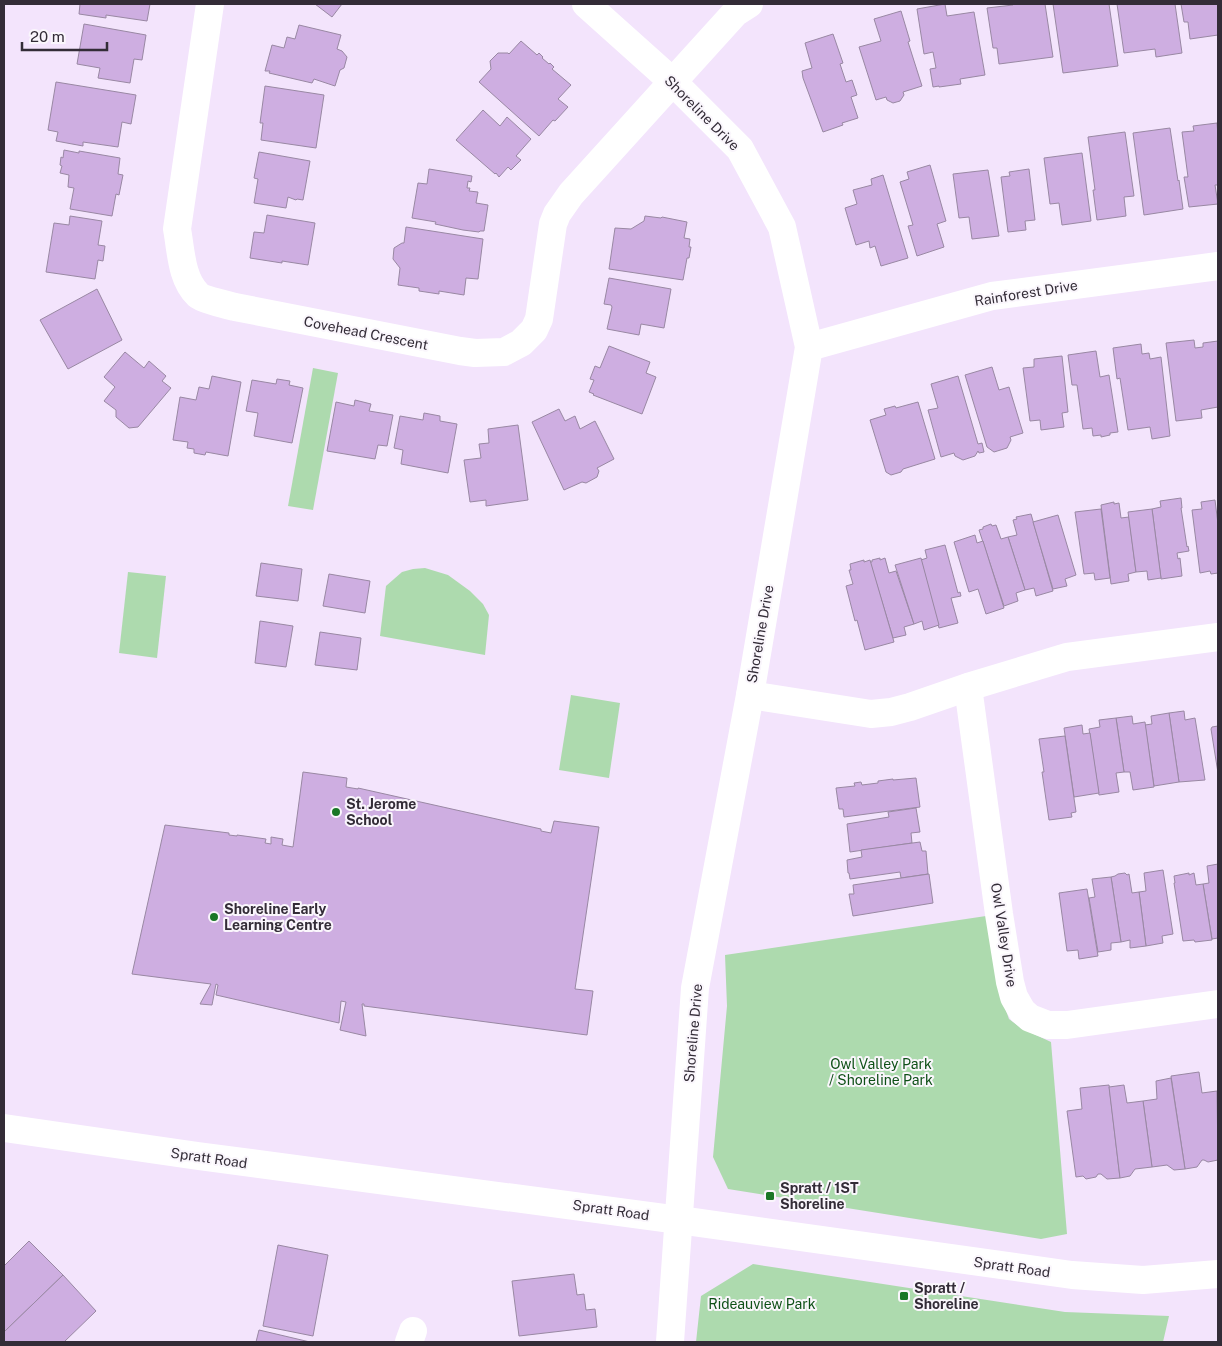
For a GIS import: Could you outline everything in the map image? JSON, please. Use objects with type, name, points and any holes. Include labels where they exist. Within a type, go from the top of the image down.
[{"type":"street","name":"Covehead Crescent","points":[[210,4],[178,229],[182,262],[187,280],[199,296],[235,307],[475,353],[504,352],[521,343],[534,330],[539,319],[553,224],[557,214],[571,194],[735,13],[749,4]]},
{"type":"street","name":"Shoreline Drive","points":[[586,4],[673,82],[740,149],[782,226],[809,347],[750,695],[695,988],[670,1342]]},
{"type":"street","name":"Rainforest Drive","points":[[809,347],[992,296],[1218,266]]},
{"type":"street","points":[[750,695],[871,714],[891,712],[1067,657],[1218,637]]},
{"type":"street","name":"Owl Valley Drive","points":[[968,687],[1007,966],[1014,997],[1022,1012],[1030,1018],[1048,1025],[1067,1025],[1218,1004]]},
{"type":"street","name":"Spratt Road","points":[[4,1128],[1072,1275],[1143,1280],[1218,1274]]},
{"type":"green space","points":[[313,368],[338,373],[313,510],[288,506]]},
{"type":"green space","points":[[425,568],[448,575],[470,591],[483,604],[489,615],[485,655],[380,636],[386,586],[402,572]]},
{"type":"green space","points":[[128,572],[166,576],[157,658],[119,653]]},
{"type":"green space","points":[[571,695],[620,703],[609,778],[559,770]]},
{"type":"green space","name":"Owl Valley Park / Shoreline Park","points":[[986,916],[999,991],[1009,1019],[1021,1028],[1051,1042],[1067,1234],[1041,1239],[728,1189],[713,1157],[727,1006],[725,955]]},
{"type":"green space","name":"Rideauview Park","points":[[753,1264],[1065,1312],[1169,1316],[1163,1342],[696,1342],[701,1296]]},
{"type":"building","points":[[80,4],[150,4],[147,21],[106,15],[106,18],[79,14]]},
{"type":"building","points":[[315,4],[342,4],[332,17]]},
{"type":"building","points":[[945,4],[947,16],[974,12],[985,75],[960,79],[961,84],[933,87],[930,69],[936,68],[933,52],[924,54],[917,9]]},
{"type":"building","points":[[1013,4],[1045,4],[1053,57],[999,64],[997,48],[993,48],[987,8]]},
{"type":"building","points":[[1053,4],[1109,4],[1118,66],[1063,73]]},
{"type":"building","points":[[1117,4],[1175,4],[1182,53],[1156,57],[1155,49],[1124,53]]},
{"type":"building","points":[[1181,4],[1218,4],[1218,35],[1190,39],[1188,22],[1184,22]]},
{"type":"building","points":[[901,11],[910,41],[908,42],[922,86],[903,92],[904,95],[900,101],[893,103],[887,100],[886,97],[876,100],[859,47],[881,41],[874,19]]},
{"type":"building","points":[[84,24],[146,35],[142,60],[134,59],[130,83],[98,78],[100,68],[77,64]]},
{"type":"building","points":[[299,25],[341,35],[337,49],[342,51],[347,57],[335,86],[314,79],[312,83],[265,71],[272,45],[284,48],[287,37],[295,39]]},
{"type":"building","points":[[833,34],[843,63],[840,64],[846,82],[852,80],[857,95],[851,97],[858,118],[823,132],[802,71],[812,68],[805,43]]},
{"type":"building","points":[[521,41],[537,55],[539,53],[542,58],[554,67],[552,69],[571,85],[558,99],[568,107],[539,136],[479,82],[491,69],[490,61],[498,53],[509,54]]},
{"type":"building","points":[[56,82],[136,95],[131,124],[122,122],[118,147],[83,142],[83,146],[56,141],[58,132],[48,130]]},
{"type":"building","points":[[265,86],[324,95],[316,148],[261,140],[263,123],[260,123]]},
{"type":"building","points":[[483,110],[500,126],[507,117],[531,139],[516,156],[521,160],[511,170],[508,167],[499,177],[456,140]]},
{"type":"building","points":[[1217,123],[1218,185],[1215,185],[1218,204],[1189,207],[1184,177],[1188,177],[1182,132],[1194,131],[1193,126]]},
{"type":"building","points":[[1170,128],[1183,209],[1144,215],[1133,133]]},
{"type":"building","points":[[1125,132],[1134,196],[1124,197],[1126,216],[1097,220],[1088,137]]},
{"type":"building","points":[[64,150],[120,158],[118,174],[123,175],[119,195],[116,194],[112,216],[70,209],[74,188],[68,187],[69,175],[60,173],[62,166],[60,165],[61,157],[63,158]]},
{"type":"building","points":[[259,152],[310,161],[303,200],[288,197],[286,208],[254,203],[258,179],[254,178]]},
{"type":"building","points":[[1082,153],[1091,221],[1062,225],[1059,203],[1050,204],[1044,158]]},
{"type":"building","points":[[930,165],[946,221],[937,224],[944,247],[917,256],[908,226],[913,225],[900,182],[909,179],[907,172]]},
{"type":"building","points":[[429,169],[472,176],[471,182],[468,181],[467,188],[470,188],[469,191],[478,192],[476,203],[488,205],[484,231],[463,230],[435,224],[436,222],[412,218],[418,183],[427,184]]},
{"type":"building","points":[[1029,169],[1035,220],[1025,221],[1026,230],[1008,232],[1001,177],[1010,176],[1009,172]]},
{"type":"building","points":[[988,170],[999,236],[972,239],[969,217],[959,218],[953,174]]},
{"type":"building","points":[[883,175],[908,258],[881,266],[875,246],[870,248],[869,241],[856,245],[845,208],[857,204],[853,190],[872,185],[871,179]]},
{"type":"building","points":[[267,215],[315,223],[308,265],[250,258],[254,232],[264,233]]},
{"type":"building","points":[[70,216],[102,221],[98,245],[105,246],[103,261],[98,260],[95,279],[46,272],[54,223],[69,225]]},
{"type":"building","points":[[645,216],[687,222],[684,238],[690,239],[689,247],[691,247],[683,280],[609,269],[615,228],[631,229],[644,221]]},
{"type":"building","points":[[406,227],[483,239],[478,279],[466,278],[464,295],[439,291],[439,294],[419,291],[419,288],[398,285],[400,268],[393,259],[394,248],[404,243]]},
{"type":"building","points":[[609,278],[671,289],[664,328],[641,324],[639,335],[607,329],[612,307],[611,305],[604,304]]},
{"type":"building","points":[[97,289],[122,340],[68,369],[40,320]]},
{"type":"building","points":[[1194,340],[1195,348],[1203,347],[1203,343],[1218,341],[1218,407],[1201,410],[1202,418],[1176,421],[1166,343]]},
{"type":"building","points":[[1141,344],[1142,354],[1149,353],[1150,359],[1161,357],[1170,436],[1152,439],[1150,427],[1128,430],[1120,378],[1117,379],[1113,348]]},
{"type":"building","points":[[609,346],[650,362],[646,373],[656,377],[642,414],[589,392],[594,380],[590,379],[595,366],[600,368]]},
{"type":"building","points":[[1096,351],[1100,377],[1109,375],[1118,432],[1101,437],[1101,435],[1093,436],[1092,428],[1083,429],[1077,385],[1072,385],[1068,355]]},
{"type":"building","points":[[125,352],[144,368],[149,361],[166,376],[162,381],[171,388],[138,427],[129,428],[116,417],[116,410],[104,401],[115,387],[104,377]]},
{"type":"building","points":[[1062,356],[1068,412],[1062,413],[1064,427],[1041,430],[1040,420],[1030,421],[1023,368],[1034,367],[1034,359]]},
{"type":"building","points":[[992,367],[999,390],[1009,387],[1023,433],[1010,437],[1011,440],[1007,448],[994,452],[987,447],[965,375]]},
{"type":"building","points":[[212,376],[241,382],[228,456],[206,452],[205,455],[194,453],[194,449],[187,448],[188,442],[173,440],[180,397],[196,400],[199,387],[209,389]]},
{"type":"building","points":[[958,376],[978,444],[982,443],[984,452],[979,453],[978,451],[975,456],[963,460],[955,456],[954,453],[941,457],[928,410],[938,408],[931,384]]},
{"type":"building","points":[[277,379],[290,381],[289,385],[303,388],[292,443],[254,436],[258,413],[246,411],[252,380],[276,384]]},
{"type":"building","points":[[355,400],[371,404],[369,411],[393,415],[387,446],[378,445],[375,459],[327,451],[336,402],[354,406]]},
{"type":"building","points":[[918,402],[935,459],[903,469],[901,472],[891,475],[886,472],[870,420],[886,415],[884,409]]},
{"type":"building","points":[[559,409],[565,421],[575,416],[580,429],[595,421],[614,459],[597,468],[599,471],[597,477],[586,483],[582,482],[564,490],[532,422]]},
{"type":"building","points":[[424,413],[440,416],[440,421],[457,424],[448,473],[401,464],[403,450],[394,448],[400,416],[423,420]]},
{"type":"building","points":[[518,425],[528,500],[486,506],[486,500],[470,502],[464,460],[481,458],[479,444],[489,443],[488,429]]},
{"type":"building","points":[[1181,498],[1189,551],[1177,553],[1178,559],[1180,558],[1182,576],[1161,579],[1152,509],[1161,507],[1160,501]]},
{"type":"building","points":[[1215,500],[1218,524],[1218,573],[1211,574],[1210,571],[1200,573],[1192,510],[1202,509],[1201,502]]},
{"type":"building","points":[[1114,502],[1114,504],[1119,503],[1121,518],[1129,517],[1136,572],[1128,574],[1129,581],[1111,584],[1101,505]]},
{"type":"building","points":[[1101,509],[1110,578],[1095,580],[1094,573],[1084,574],[1075,512]]},
{"type":"building","points":[[1152,509],[1161,578],[1148,580],[1147,571],[1136,572],[1128,512]]},
{"type":"building","points":[[1031,514],[1053,591],[1036,596],[1034,588],[1025,590],[1008,537],[1017,535],[1013,520],[1017,519],[1016,517]]},
{"type":"building","points":[[1058,515],[1076,575],[1065,579],[1067,586],[1053,589],[1033,522]]},
{"type":"building","points":[[991,524],[992,526],[996,525],[1001,539],[1008,537],[1025,590],[1016,593],[1018,601],[1004,606],[979,530]]},
{"type":"building","points":[[975,535],[977,543],[983,541],[1004,608],[986,614],[978,589],[969,592],[954,542]]},
{"type":"building","points":[[945,545],[958,593],[960,592],[961,596],[951,598],[958,623],[939,628],[921,560],[927,558],[925,550]]},
{"type":"building","points":[[880,558],[880,560],[885,558],[889,573],[896,571],[914,624],[904,627],[906,635],[893,638],[870,562]]},
{"type":"building","points":[[921,558],[939,625],[924,630],[922,621],[914,624],[895,565]]},
{"type":"building","points":[[864,560],[864,562],[870,560],[894,642],[865,650],[846,586],[853,584],[849,570],[851,570],[850,564]]},
{"type":"building","points":[[261,563],[302,569],[298,601],[256,596]]},
{"type":"building","points":[[329,574],[370,581],[365,613],[323,606]]},
{"type":"building","points":[[260,621],[293,626],[286,667],[255,663]]},
{"type":"building","points":[[320,632],[361,638],[357,670],[315,665]]},
{"type":"building","points":[[1184,711],[1185,720],[1195,718],[1205,780],[1179,782],[1169,713]]},
{"type":"building","points":[[1169,713],[1179,782],[1154,786],[1145,725],[1152,724],[1151,716]]},
{"type":"building","points":[[1132,716],[1133,724],[1145,722],[1154,787],[1133,790],[1130,772],[1124,772],[1116,718]]},
{"type":"building","points":[[1116,718],[1124,772],[1116,773],[1119,792],[1099,795],[1089,729],[1100,727],[1099,720]]},
{"type":"building","points":[[1082,725],[1083,734],[1090,733],[1099,793],[1074,797],[1064,728]]},
{"type":"building","points":[[1218,726],[1218,773],[1211,729]]},
{"type":"building","points":[[1065,736],[1076,812],[1071,813],[1072,817],[1049,820],[1039,739]]},
{"type":"building","points":[[303,772],[347,778],[346,787],[358,788],[541,829],[541,831],[551,833],[554,821],[599,827],[575,989],[593,991],[587,1035],[364,1006],[362,1004],[366,1036],[340,1030],[346,1002],[341,1001],[339,1023],[216,995],[218,985],[216,984],[212,1005],[200,1004],[211,984],[132,974],[165,825],[266,839],[265,843],[271,844],[271,837],[283,839],[282,845],[293,847]]},
{"type":"building","points":[[916,778],[920,807],[844,817],[843,809],[839,809],[836,788],[855,786],[854,783],[861,782],[862,785],[893,779]]},
{"type":"building","points":[[916,808],[920,832],[911,833],[912,843],[850,852],[847,824],[889,817],[888,812]]},
{"type":"building","points":[[920,842],[922,851],[926,851],[928,874],[901,878],[900,872],[850,879],[847,860],[862,857],[861,850]]},
{"type":"building","points":[[1218,864],[1218,938],[1212,939],[1203,884],[1209,883],[1207,866]]},
{"type":"building","points":[[1163,870],[1173,934],[1162,936],[1163,943],[1146,946],[1139,892],[1146,891],[1144,873]]},
{"type":"building","points":[[1125,873],[1129,874],[1132,893],[1139,892],[1146,946],[1130,948],[1130,940],[1121,942],[1111,877]]},
{"type":"building","points":[[1189,873],[1189,875],[1194,873],[1196,885],[1203,884],[1212,940],[1183,941],[1174,876]]},
{"type":"building","points":[[929,874],[933,903],[853,916],[849,894],[854,894],[853,885]]},
{"type":"building","points":[[1111,877],[1121,942],[1111,943],[1111,950],[1098,952],[1089,898],[1095,897],[1092,879]]},
{"type":"building","points":[[1087,889],[1098,956],[1079,959],[1078,950],[1067,951],[1059,893]]},
{"type":"building","points":[[1199,1072],[1202,1093],[1217,1091],[1218,1160],[1208,1162],[1202,1160],[1197,1167],[1185,1169],[1171,1076]]},
{"type":"building","points":[[1171,1078],[1185,1169],[1174,1170],[1167,1165],[1152,1167],[1143,1101],[1157,1099],[1156,1081]]},
{"type":"building","points":[[1109,1085],[1120,1178],[1107,1179],[1101,1174],[1086,1179],[1083,1176],[1076,1177],[1067,1111],[1082,1109],[1080,1088]]},
{"type":"building","points":[[1124,1085],[1127,1103],[1143,1101],[1152,1167],[1135,1169],[1130,1176],[1120,1178],[1109,1087]]},
{"type":"building","points":[[29,1241],[63,1275],[4,1332],[4,1266]]},
{"type":"building","points":[[278,1245],[328,1255],[313,1336],[263,1326]]},
{"type":"building","points":[[574,1274],[577,1295],[584,1294],[586,1310],[595,1309],[597,1327],[519,1336],[512,1281]]},
{"type":"building","points":[[63,1275],[96,1311],[64,1342],[4,1342],[4,1332]]},
{"type":"building","points":[[259,1330],[310,1342],[256,1342]]},
{"type":"place","name":"St. Jerome School","points":[[336,812]]},
{"type":"place","name":"Shoreline Early Learning Centre","points":[[214,917]]},
{"type":"place","name":"Spratt / 1ST Shoreline","points":[[770,1196]]},
{"type":"place","name":"Spratt / Shoreline","points":[[904,1296]]}]
